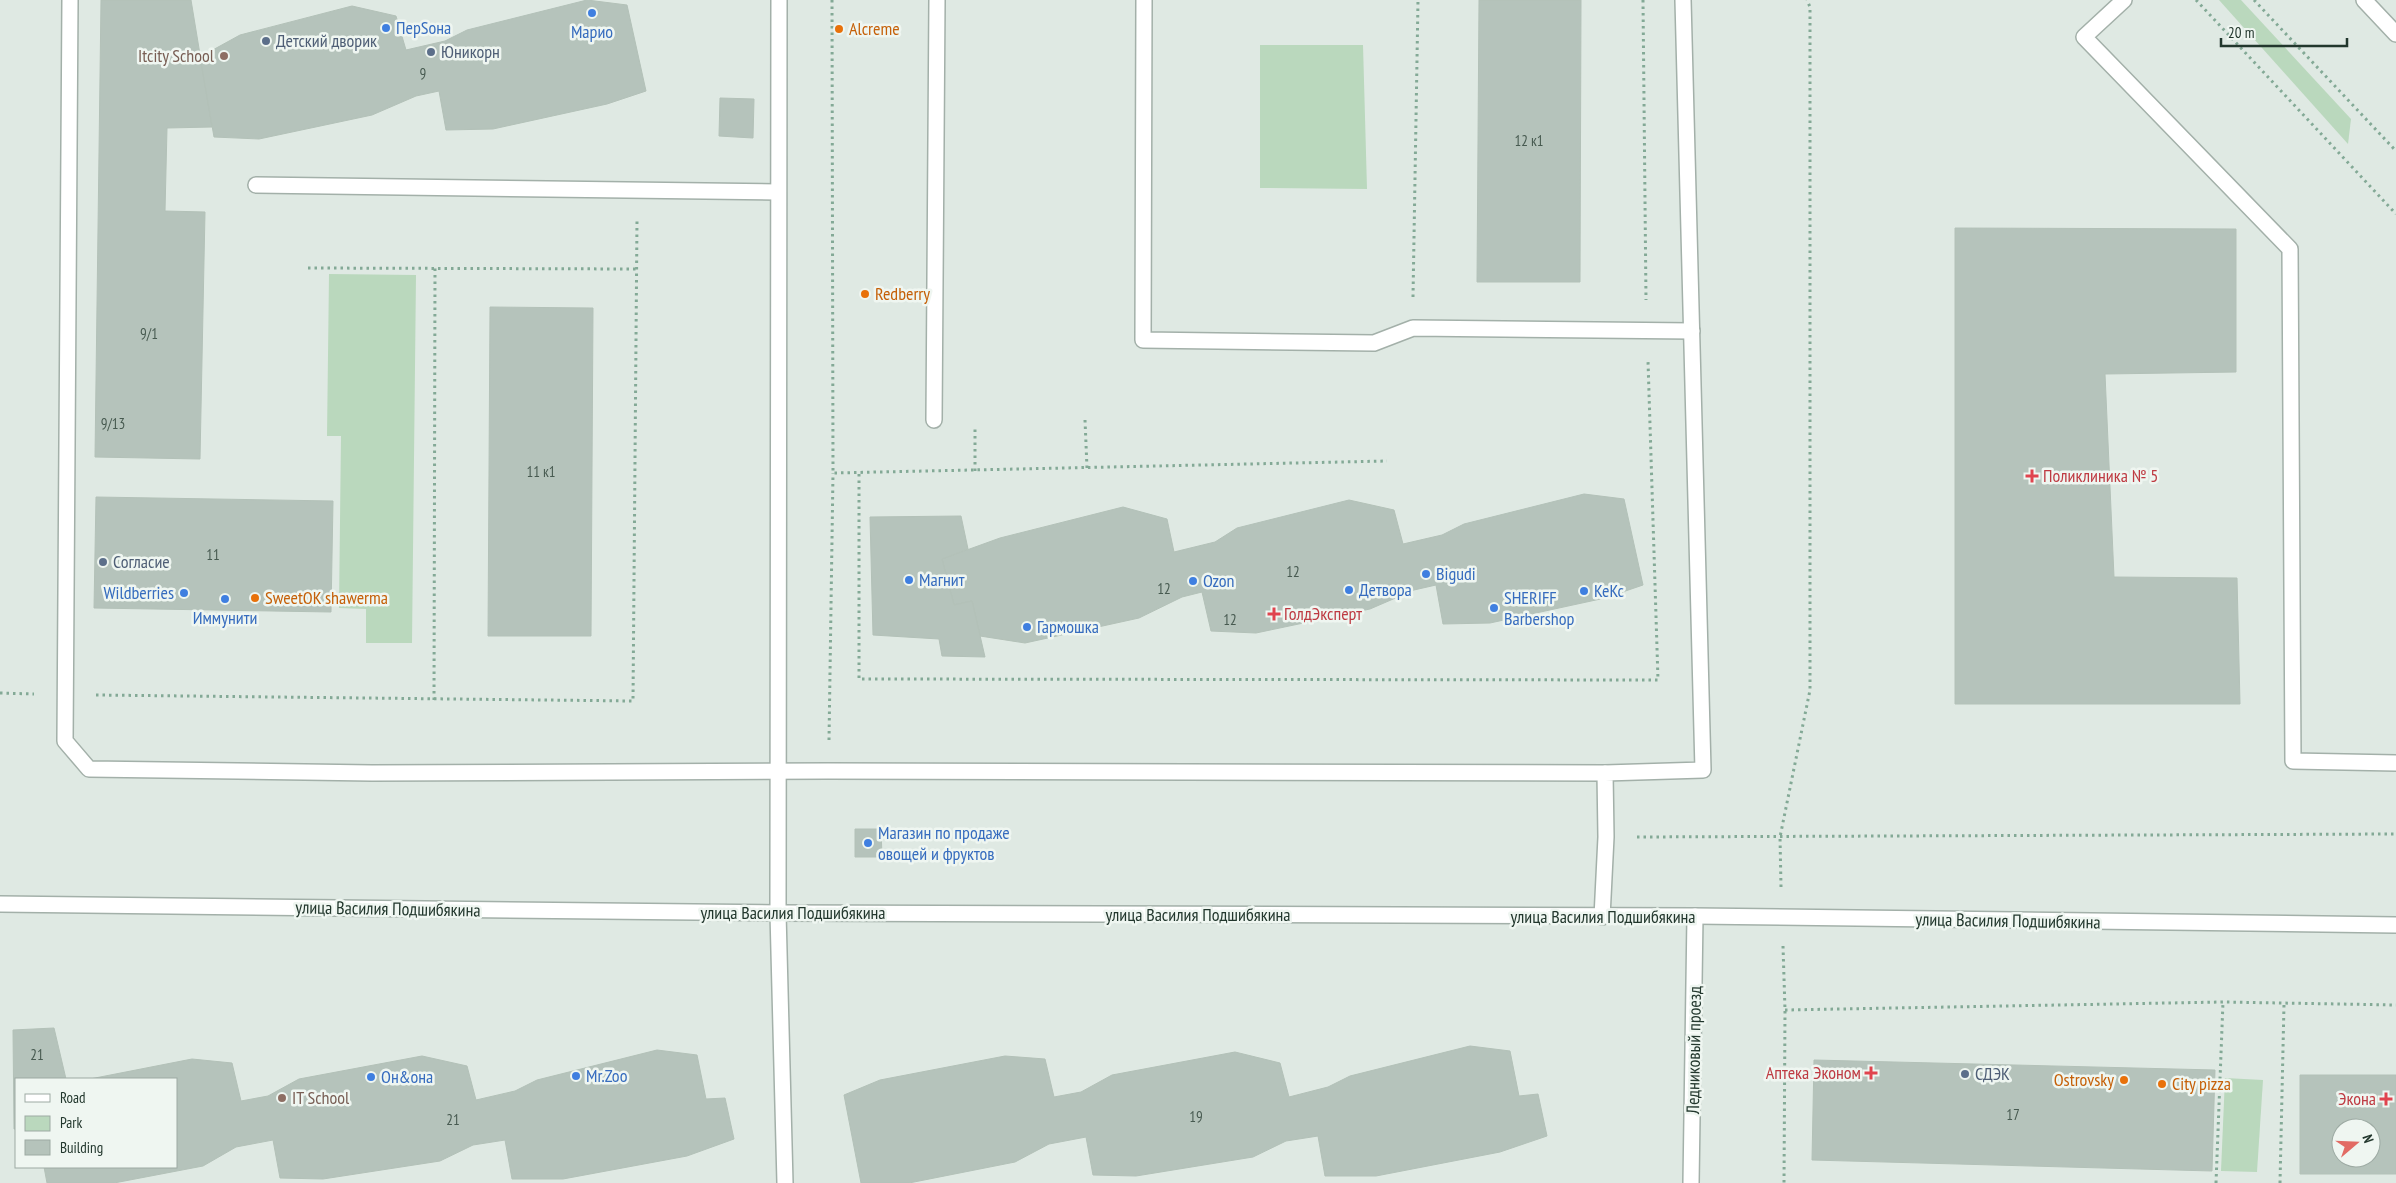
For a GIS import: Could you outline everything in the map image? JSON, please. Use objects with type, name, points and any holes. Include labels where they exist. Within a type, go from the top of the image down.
[{"type":"street","points":[[70,0],[65,741],[89,769],[372,773],[777,771],[1605,773],[1703,770],[1683,0]]},
{"type":"street","points":[[779,0],[777,192],[777,771],[784,1183]]},
{"type":"street","points":[[934,420],[937,0]]},
{"type":"street","points":[[1144,0],[1143,340],[1374,343],[1413,328],[1692,331]]},
{"type":"street","points":[[2124,0],[2084,37],[2290,249],[2293,760],[2396,763]]},
{"type":"street","points":[[2364,0],[2396,34]]},
{"type":"street","points":[[256,184],[777,192]]},
{"type":"street","points":[[1602,917],[1606,837],[1605,773]]},
{"type":"street","name":"улица Василия Подшибякина","points":[[0,904],[778,913],[1696,916],[1782,919],[2396,925]]},
{"type":"street","name":"Ледниковый проезд","points":[[1691,1183],[1696,916]]},
{"type":"path","points":[[828,771],[833,473],[832,0]]},
{"type":"path","points":[[1413,328],[1418,0]]},
{"type":"path","points":[[859,474],[859,679],[1658,680],[1647,332],[1643,0]]},
{"type":"path","points":[[1784,1183],[1785,1010],[1780,837],[1810,690],[1810,16],[1807,0]]},
{"type":"path","points":[[2196,0],[2396,214]]},
{"type":"path","points":[[2254,0],[2396,151]]},
{"type":"path","points":[[0,693],[434,700],[633,701],[637,190]]},
{"type":"path","points":[[308,268],[636,269]]},
{"type":"path","points":[[434,700],[435,268]]},
{"type":"path","points":[[1086,420],[1087,468]]},
{"type":"path","points":[[975,426],[975,471]]},
{"type":"path","points":[[833,473],[859,474],[1387,461]]},
{"type":"path","points":[[1606,837],[2396,834]]},
{"type":"path","points":[[1785,1010],[2223,1002],[2396,1005]]},
{"type":"path","points":[[2216,1183],[2223,1002]]},
{"type":"path","points":[[2280,1183],[2284,1004]]},
{"type":"green space","points":[[2219,0],[2241,0],[2351,119],[2348,144]]},
{"type":"green space","points":[[1260,45],[1363,45],[1367,189],[1260,188]]},
{"type":"green space","points":[[329,274],[416,275],[412,643],[366,643],[366,609],[339,608],[341,436],[327,436]]},
{"type":"green space","points":[[2225,1078],[2263,1080],[2257,1172],[2221,1171]]},
{"type":"building","points":[[101,0],[191,0],[212,127],[167,128],[165,211],[205,212],[200,459],[95,457]]},
{"type":"building","points":[[587,0],[627,5],[646,91],[607,104],[493,129],[446,130],[439,91],[416,96],[372,115],[259,139],[214,137],[200,57],[240,35],[352,6],[396,16],[406,50],[445,41],[467,30]]},
{"type":"building","points":[[1479,0],[1581,0],[1580,282],[1477,282]]},
{"type":"building","points":[[720,98],[754,99],[753,138],[719,136]]},
{"type":"building","name":"Поликлиника № 5","points":[[1955,228],[2236,229],[2236,372],[2105,374],[2114,577],[2237,578],[2240,704],[1955,704]]},
{"type":"building","points":[[490,307],[593,308],[591,636],[488,636]]},
{"type":"building","points":[[1584,494],[1624,499],[1643,585],[1605,598],[1490,623],[1443,624],[1436,585],[1414,590],[1370,609],[1256,633],[1211,631],[1202,592],[1182,597],[1139,618],[1025,643],[980,636],[972,601],[954,605],[942,559],[1000,538],[1123,507],[1167,519],[1174,552],[1215,542],[1237,528],[1349,500],[1394,510],[1403,544],[1442,535],[1464,524]]},
{"type":"building","points":[[96,497],[333,501],[331,612],[94,608]]},
{"type":"building","name":"Магнит","points":[[961,516],[968,549],[942,559],[954,605],[972,601],[985,657],[942,656],[939,639],[873,635],[870,517]]},
{"type":"building","name":"Магазин по продаже овощей и фруктов","points":[[855,829],[881,829],[882,857],[855,857]]},
{"type":"building","points":[[54,1028],[66,1078],[15,1078],[15,1129],[14,1129],[13,1030]]},
{"type":"building","points":[[1470,1046],[1510,1051],[1519,1096],[1538,1094],[1547,1136],[1500,1152],[1376,1176],[1325,1176],[1318,1136],[1286,1141],[1253,1157],[1136,1176],[1093,1175],[1086,1137],[1049,1144],[1015,1162],[909,1183],[861,1183],[844,1095],[880,1080],[1005,1056],[1045,1059],[1054,1097],[1081,1092],[1112,1075],[1235,1052],[1280,1063],[1289,1097],[1328,1087],[1350,1076]]},
{"type":"building","points":[[657,1050],[697,1055],[706,1099],[725,1098],[734,1139],[687,1156],[563,1179],[512,1179],[505,1140],[473,1145],[440,1161],[323,1179],[280,1178],[273,1140],[236,1147],[203,1166],[114,1183],[47,1183],[44,1168],[178,1168],[178,1078],[95,1078],[192,1059],[232,1063],[241,1101],[268,1096],[299,1079],[422,1056],[467,1066],[476,1100],[515,1091],[537,1080]]},
{"type":"building","points":[[1814,1060],[2215,1070],[2212,1171],[1812,1160]]},
{"type":"building","points":[[2300,1075],[2396,1075],[2396,1174],[2300,1174]]},
{"type":"place","name":"Марио","points":[[592,13]]},
{"type":"place","name":"ПерSoна","points":[[386,28]]},
{"type":"place","name":"Alcreme","points":[[839,29]]},
{"type":"place","name":"Детский дворик","points":[[266,41]]},
{"type":"place","name":"Юникорн","points":[[431,52]]},
{"type":"place","name":"Itcity School","points":[[224,56]]},
{"type":"place","name":"Redberry","points":[[865,294]]},
{"type":"place","name":"Поликлиника № 5","points":[[2032,476]]},
{"type":"place","name":"Согласие","points":[[103,562]]},
{"type":"place","name":"Bigudi","points":[[1426,574]]},
{"type":"place","name":"Магнит","points":[[909,580]]},
{"type":"place","name":"Ozon","points":[[1193,581]]},
{"type":"place","name":"Детвора","points":[[1349,590]]},
{"type":"place","name":"КеКс","points":[[1584,591]]},
{"type":"place","name":"Wildberries","points":[[184,593]]},
{"type":"place","name":"SweetOK shawerma","points":[[255,598]]},
{"type":"place","name":"Иммунити","points":[[225,599]]},
{"type":"place","name":"SHERIFF Barbershop","points":[[1494,608]]},
{"type":"place","name":"ГолдЭксперт","points":[[1274,614]]},
{"type":"place","name":"Гармошка","points":[[1027,627]]},
{"type":"place","name":"Магазин по продаже овощей и фруктов","points":[[868,843]]},
{"type":"place","name":"Аптека Эконом","points":[[1871,1073]]},
{"type":"place","name":"СДЭК","points":[[1965,1074]]},
{"type":"place","name":"Mr.Zoo","points":[[576,1076]]},
{"type":"place","name":"Он&она","points":[[371,1077]]},
{"type":"place","name":"Ostrovsky","points":[[2124,1080]]},
{"type":"place","name":"City pizza","points":[[2162,1084]]},
{"type":"place","name":"IT School","points":[[282,1098]]},
{"type":"place","name":"Экона","points":[[2386,1099]]}]
